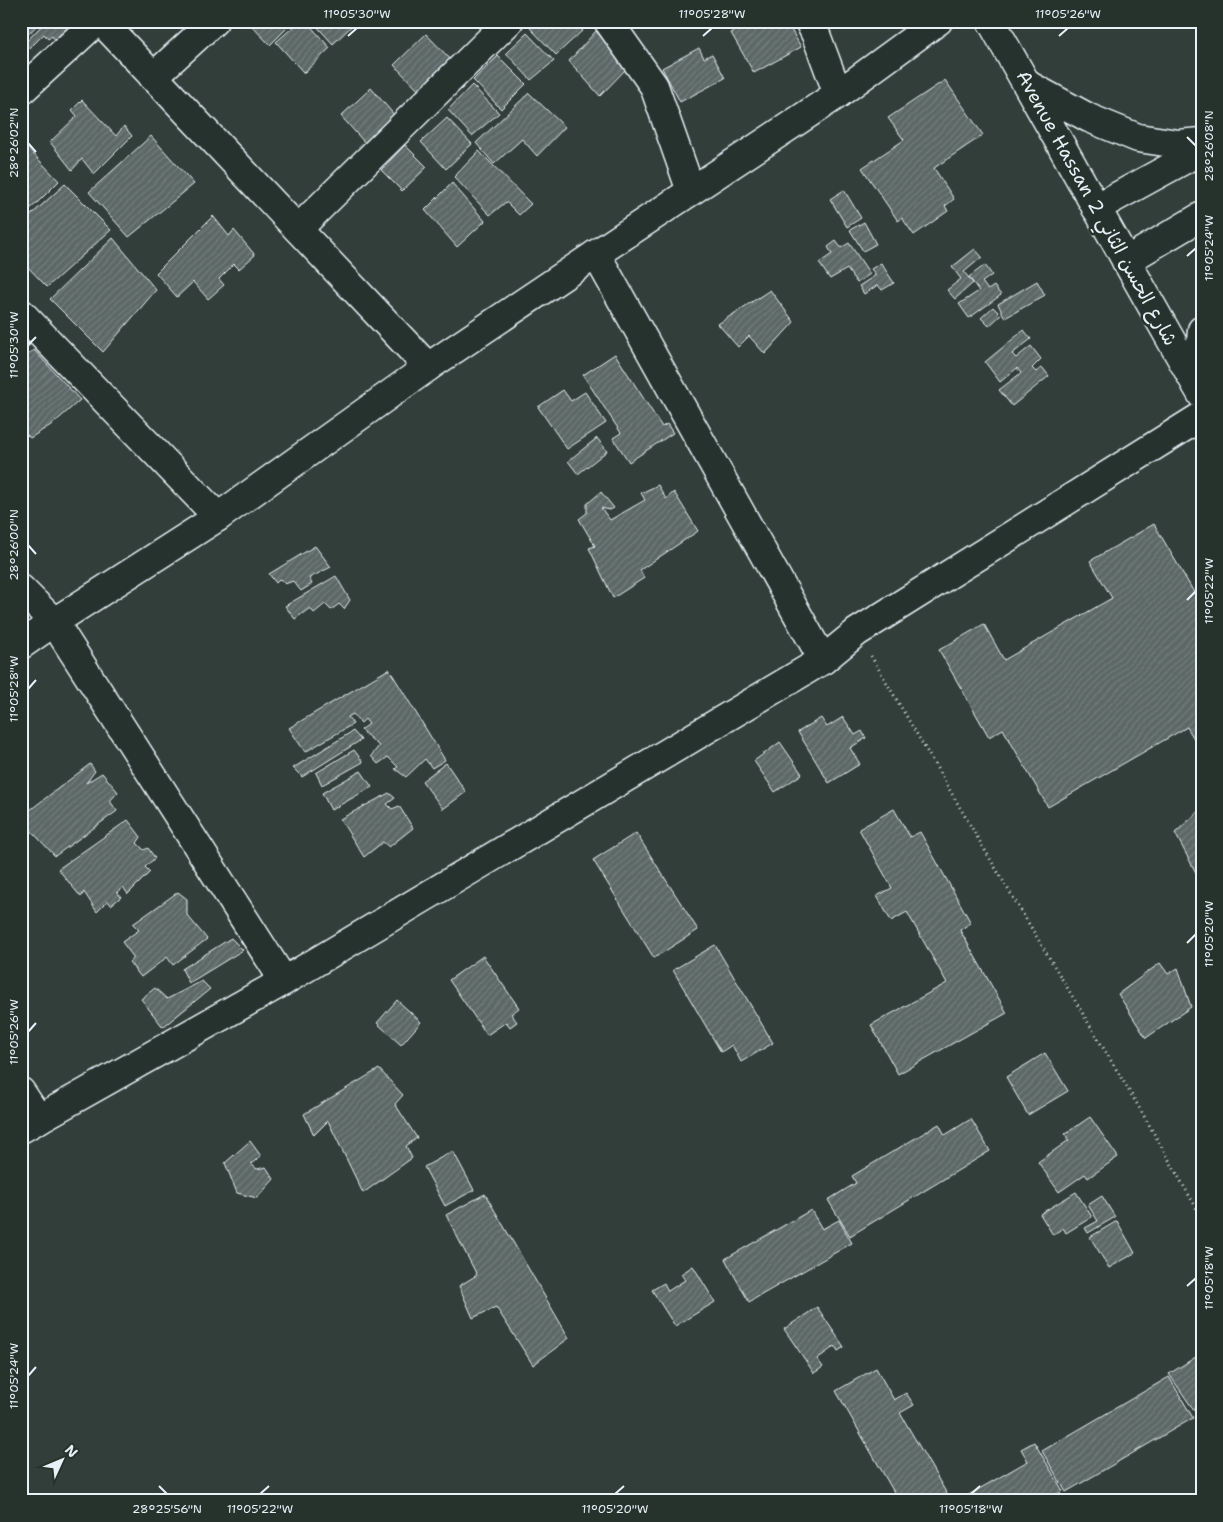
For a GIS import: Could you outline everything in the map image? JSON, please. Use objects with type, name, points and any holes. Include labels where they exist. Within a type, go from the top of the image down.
[{"type":"street","points":[[21,91],[97,21]]},
{"type":"street","points":[[101,21],[428,367]]},
{"type":"street","points":[[154,76],[214,21]]},
{"type":"street","points":[[298,229],[509,21]]},
{"type":"street","points":[[608,21],[654,86],[691,191]]},
{"type":"street","points":[[809,21],[838,94]]},
{"type":"street","points":[[21,645],[218,517],[428,367],[838,94],[938,21]]},
{"type":"street","name":"Avenue Hassan 2 شارع الحسن الثاني","points":[[992,21],[1199,390]]},
{"type":"street","points":[[1028,85],[1089,118],[1138,138],[1178,144],[1202,142]]},
{"type":"street","points":[[1096,208],[1202,150]]},
{"type":"street","points":[[1126,261],[1202,216]]},
{"type":"street","points":[[596,254],[823,660]]},
{"type":"street","points":[[21,313],[218,517]]},
{"type":"street","points":[[1199,390],[1202,330]]},
{"type":"street","points":[[21,1092],[30,1124],[284,981],[823,660],[857,632],[1202,416]]},
{"type":"street","points":[[21,589],[54,622],[284,981]]},
{"type":"path","points":[[857,632],[1140,1109],[1202,1218]]},
{"type":"building","points":[[21,21],[41,21],[21,42]]},
{"type":"building","points":[[46,21],[68,21],[74,28],[58,44],[52,36],[48,39],[44,34],[22,56],[21,47]]},
{"type":"building","points":[[247,21],[294,21],[270,45]]},
{"type":"building","points":[[300,21],[306,21],[330,48],[304,73],[276,42]]},
{"type":"building","points":[[312,21],[357,21],[333,44]]},
{"type":"building","points":[[536,21],[575,21],[583,30],[556,55],[530,28]]},
{"type":"building","points":[[753,21],[786,21],[801,47],[754,73],[731,33]]},
{"type":"building","points":[[596,31],[627,68],[600,96],[569,61]]},
{"type":"building","points":[[527,33],[554,61],[531,80],[506,53]]},
{"type":"building","points":[[426,34],[456,65],[424,96],[394,65]]},
{"type":"building","points":[[699,48],[704,58],[712,54],[725,78],[680,102],[662,68]]},
{"type":"building","points":[[498,56],[526,84],[501,109],[473,80]]},
{"type":"building","points":[[945,80],[983,135],[934,168],[954,199],[945,206],[948,211],[914,235],[902,218],[898,221],[862,168],[904,140],[888,118]]},
{"type":"building","points":[[472,85],[499,113],[472,136],[448,110]]},
{"type":"building","points":[[371,88],[402,124],[372,151],[341,116]]},
{"type":"building","points":[[529,93],[565,127],[537,156],[522,139],[494,164],[476,143]]},
{"type":"building","points":[[82,100],[116,136],[124,126],[132,136],[94,174],[82,159],[72,170],[50,142],[77,116],[72,110]]},
{"type":"building","points":[[447,118],[472,144],[446,169],[421,142]]},
{"type":"building","points":[[151,136],[194,184],[129,237],[89,192]]},
{"type":"building","points":[[21,141],[59,181],[21,217]]},
{"type":"building","points":[[405,145],[427,167],[402,191],[381,170]]},
{"type":"building","points":[[479,151],[531,204],[519,215],[506,202],[490,215],[454,177]]},
{"type":"building","points":[[452,183],[485,221],[457,247],[425,210]]},
{"type":"building","points":[[65,184],[111,230],[47,287],[21,260],[21,224]]},
{"type":"building","points":[[844,190],[861,218],[847,227],[830,199]]},
{"type":"building","points":[[213,216],[229,236],[234,230],[255,255],[239,269],[234,264],[219,279],[224,285],[208,299],[193,282],[177,297],[156,273]]},
{"type":"building","points":[[864,222],[876,244],[863,251],[850,230]]},
{"type":"building","points":[[113,238],[156,290],[103,352],[50,299]]},
{"type":"building","points":[[836,241],[841,248],[849,243],[870,274],[857,283],[847,269],[830,279],[819,263],[832,254],[828,247]]},
{"type":"building","points":[[975,249],[982,257],[964,272],[973,283],[955,299],[947,290],[961,279],[952,267]]},
{"type":"building","points":[[881,263],[894,283],[882,290],[878,285],[864,294],[859,286],[876,275],[871,269]]},
{"type":"building","points":[[985,265],[992,275],[982,282],[988,290],[994,286],[1001,295],[969,318],[959,304],[979,291],[969,277]]},
{"type":"building","points":[[1037,281],[1045,295],[1005,318],[998,304]]},
{"type":"building","points":[[770,290],[794,322],[765,354],[749,336],[738,347],[718,324]]},
{"type":"building","points":[[993,307],[1001,315],[989,326],[981,318]]},
{"type":"building","points":[[1024,330],[1031,339],[1012,354],[1016,358],[1031,346],[1041,359],[1032,368],[1036,372],[1042,367],[1049,376],[1012,406],[999,390],[1021,373],[1017,368],[1000,382],[985,362]]},
{"type":"building","points":[[21,334],[30,345],[21,352]]},
{"type":"building","points":[[34,350],[80,400],[54,423],[30,438],[21,429],[21,360]]},
{"type":"building","points":[[615,354],[662,427],[667,424],[673,433],[629,462],[613,438],[621,433],[583,375]]},
{"type":"building","points":[[563,390],[571,401],[585,392],[606,423],[567,449],[538,407]]},
{"type":"building","points":[[597,438],[607,451],[578,474],[568,461]]},
{"type":"building","points":[[658,485],[666,499],[674,492],[698,531],[640,570],[644,578],[613,598],[589,548],[595,546],[579,519],[587,513],[587,504],[601,492],[614,508],[610,510],[601,508],[610,520],[645,500],[641,493]]},
{"type":"building","points":[[1154,524],[1202,606],[1202,752],[1187,727],[1048,807],[1003,729],[989,737],[939,650],[984,624],[1004,660],[1112,598],[1090,561]]},
{"type":"building","points":[[315,546],[331,567],[309,578],[312,584],[301,591],[293,581],[285,584],[280,579],[276,583],[269,574]]},
{"type":"building","points":[[336,576],[350,600],[344,609],[339,604],[331,610],[325,604],[314,613],[310,608],[295,619],[285,606]]},
{"type":"building","points":[[389,669],[445,760],[432,768],[425,759],[406,777],[395,769],[398,767],[388,757],[378,764],[371,756],[379,746],[361,730],[369,724],[365,719],[361,723],[353,714],[348,717],[353,724],[305,752],[289,728]]},
{"type":"building","points":[[843,717],[855,735],[862,731],[866,738],[850,748],[860,764],[829,783],[798,732],[821,718],[827,727]]},
{"type":"building","points":[[353,731],[361,740],[302,777],[293,768]]},
{"type":"building","points":[[780,742],[802,774],[775,792],[754,761]]},
{"type":"building","points":[[354,750],[363,762],[322,785],[316,773]]},
{"type":"building","points":[[446,763],[466,792],[443,809],[422,781]]},
{"type":"building","points":[[90,764],[95,771],[86,783],[102,773],[118,792],[110,801],[117,811],[55,856],[21,820],[21,817]]},
{"type":"building","points":[[361,771],[372,787],[331,810],[322,793]]},
{"type":"building","points":[[389,793],[395,798],[387,804],[392,809],[399,806],[413,828],[389,847],[383,842],[364,857],[340,819]]},
{"type":"building","points":[[1202,808],[1202,884],[1175,833]]},
{"type":"building","points":[[894,809],[910,837],[920,832],[971,923],[960,930],[1007,1013],[898,1074],[871,1025],[947,983],[907,912],[891,921],[877,896],[892,888],[859,829]]},
{"type":"building","points":[[128,820],[141,837],[137,843],[144,850],[148,848],[155,858],[145,867],[150,872],[128,894],[123,887],[117,892],[121,897],[111,905],[108,901],[97,912],[84,892],[81,897],[58,869]]},
{"type":"building","points":[[636,833],[698,930],[654,958],[593,860]]},
{"type":"building","points":[[178,892],[187,899],[187,915],[207,939],[173,965],[167,957],[141,977],[129,962],[134,958],[122,942],[139,930],[133,924]]},
{"type":"building","points":[[231,938],[243,950],[189,983],[182,969]]},
{"type":"building","points":[[715,945],[773,1043],[741,1062],[732,1045],[721,1052],[673,970]]},
{"type":"building","points":[[483,956],[519,1008],[511,1014],[517,1022],[510,1027],[506,1022],[487,1035],[449,980]]},
{"type":"building","points":[[1160,963],[1168,974],[1178,968],[1191,1007],[1146,1038],[1118,994]]},
{"type":"building","points":[[202,981],[210,989],[163,1027],[141,999],[155,988],[167,999]]},
{"type":"building","points":[[397,1000],[421,1022],[401,1045],[377,1023]]},
{"type":"building","points":[[1045,1053],[1068,1091],[1028,1115],[1006,1077]]},
{"type":"building","points":[[379,1069],[403,1095],[395,1104],[417,1138],[406,1146],[412,1158],[363,1193],[328,1121],[314,1135],[304,1114]]},
{"type":"building","points":[[1090,1117],[1118,1157],[1088,1178],[1085,1174],[1059,1192],[1038,1162],[1069,1140],[1065,1134]]},
{"type":"building","points":[[971,1119],[990,1151],[850,1236],[828,1200],[856,1183],[852,1176],[939,1124],[945,1135]]},
{"type":"building","points":[[250,1141],[261,1156],[251,1164],[257,1169],[266,1167],[274,1179],[257,1198],[237,1193],[225,1163]]},
{"type":"building","points":[[453,1151],[474,1190],[445,1206],[424,1167]]},
{"type":"building","points":[[1076,1192],[1092,1217],[1066,1233],[1063,1228],[1053,1235],[1040,1214]]},
{"type":"building","points":[[485,1194],[569,1338],[533,1365],[496,1307],[473,1318],[459,1286],[477,1275],[446,1215]]},
{"type":"building","points":[[1102,1196],[1115,1217],[1088,1233],[1085,1228],[1098,1221],[1088,1205]]},
{"type":"building","points":[[811,1210],[822,1229],[839,1220],[852,1243],[749,1302],[725,1259]]},
{"type":"building","points":[[1117,1221],[1135,1253],[1109,1268],[1090,1237]]},
{"type":"building","points":[[693,1266],[715,1302],[675,1326],[652,1290],[664,1283],[668,1291],[685,1280],[681,1274]]},
{"type":"building","points":[[817,1307],[844,1347],[838,1351],[835,1346],[817,1359],[823,1367],[814,1373],[784,1329]]},
{"type":"building","points":[[1202,1353],[1202,1422],[1169,1374]]},
{"type":"building","points":[[876,1368],[894,1400],[906,1393],[914,1405],[900,1413],[951,1501],[899,1501],[836,1391]]},
{"type":"building","points":[[1169,1377],[1193,1418],[1066,1492],[1042,1451]]},
{"type":"building","points":[[1034,1442],[1063,1491],[1046,1501],[958,1501],[1028,1461],[1021,1449]]}]
